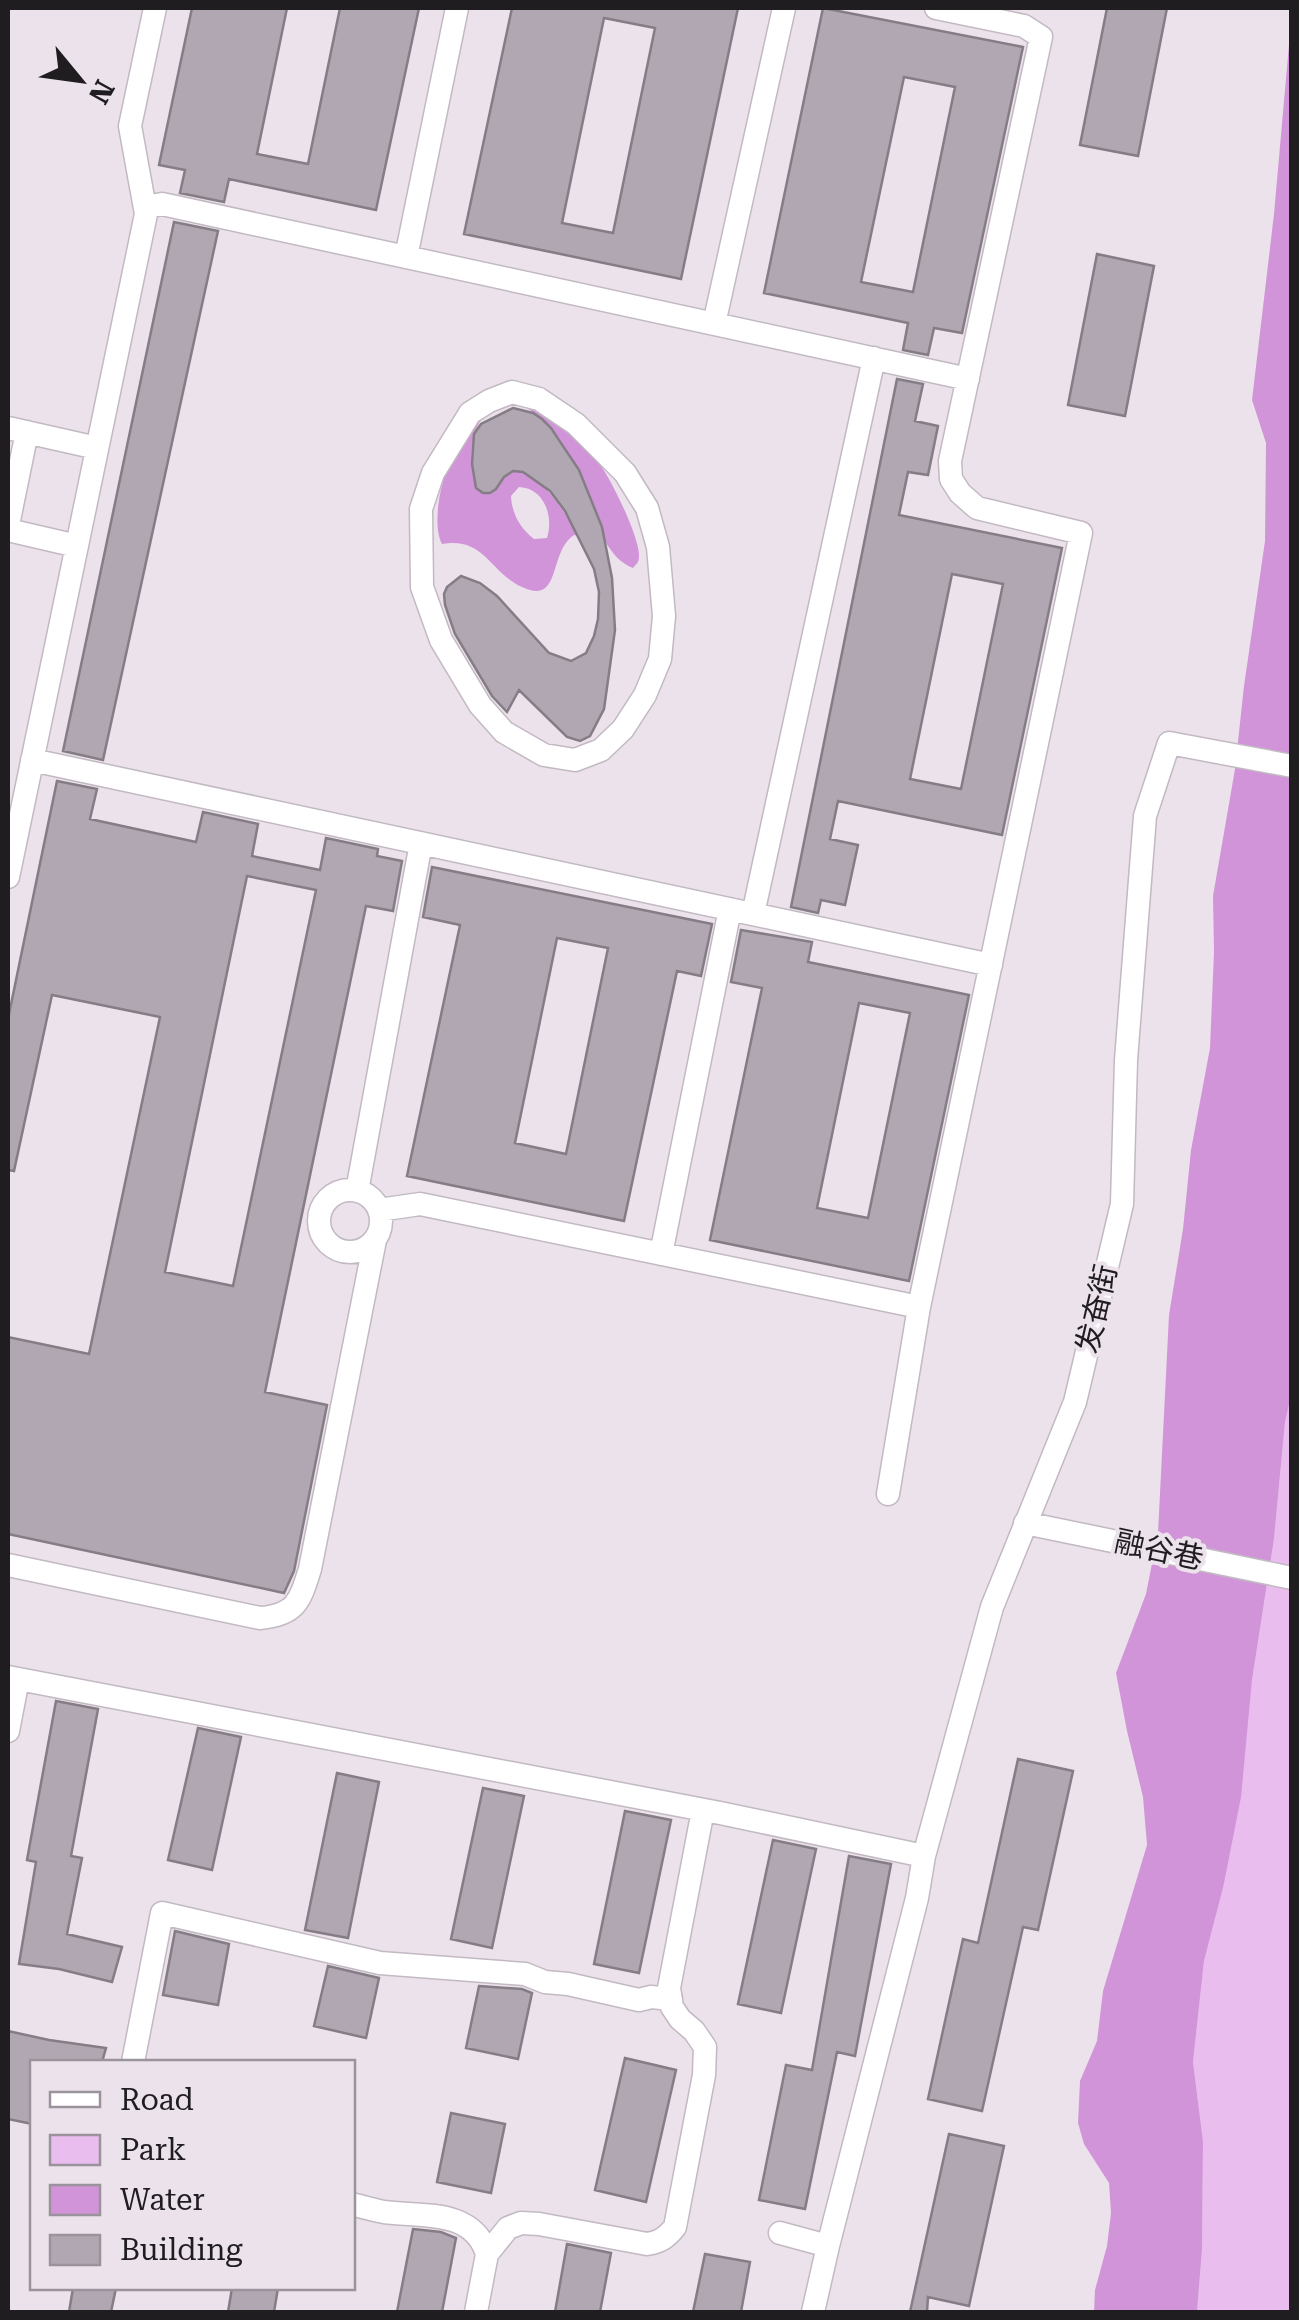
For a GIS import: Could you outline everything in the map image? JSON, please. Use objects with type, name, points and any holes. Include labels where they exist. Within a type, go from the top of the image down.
[{"type":"street","points":[[8,876],[146,214],[130,126],[155,8]]},
{"type":"street","points":[[406,257],[457,8]]},
{"type":"street","points":[[714,324],[784,8]]},
{"type":"street","points":[[888,1494],[920,1306],[1081,533],[976,508],[951,479],[950,462],[1041,37],[1024,26],[936,8]]},
{"type":"street","points":[[145,207],[162,204],[968,378]]},
{"type":"street","points":[[661,1254],[874,358]]},
{"type":"street","points":[[512,392],[539,399],[576,424],[626,473],[647,508],[658,547],[664,616],[660,659],[645,695],[624,729],[601,750],[575,760],[544,754],[504,732],[480,705],[441,640],[422,587],[421,509],[433,473],[470,414],[488,401],[512,392]]},
{"type":"street","points":[[77,546],[8,528],[17,430],[97,448]]},
{"type":"street","name":"发奋街","points":[[813,2312],[918,1898],[924,1856],[992,1607],[1075,1402],[1122,1204],[1126,1060],[1145,816],[1169,743],[1292,766]]},
{"type":"street","points":[[32,760],[991,965]]},
{"type":"street","points":[[357,1191],[420,843]]},
{"type":"street","points":[[8,1565],[260,1618],[277,1616],[294,1607],[304,1591],[310,1569],[381,1220],[374,1201],[357,1191],[330,1198],[320,1215],[322,1234],[336,1249],[346,1252],[366,1248],[374,1240]]},
{"type":"street","points":[[379,1210],[420,1204],[920,1306]]},
{"type":"street","name":"融谷巷","points":[[1026,1523],[1292,1578]]},
{"type":"street","points":[[8,1731],[13,1678],[924,1856]]},
{"type":"street","points":[[476,2312],[487,2254],[508,2228],[539,2224],[646,2244],[667,2238],[675,2227],[704,2075],[705,2048],[672,2007],[669,1988],[703,1810]]},
{"type":"street","points":[[133,2060],[162,1913],[380,1963],[525,1974],[545,1982],[639,2000],[671,2000]]},
{"type":"street","points":[[355,2205],[460,2221],[483,2242],[487,2254]]},
{"type":"street","points":[[780,2234],[828,2246]]},
{"type":"green space","points":[[1291,1391],[1291,2312],[1197,2312],[1203,2141],[1193,2062],[1204,1961],[1223,1888],[1274,1539]]},
{"type":"water","points":[[1291,22],[1292,1391],[1252,1680],[1241,1797],[1204,1961],[1193,2062],[1203,2141],[1197,2312],[1094,2312],[1111,2213],[1109,2183],[1084,2144],[1078,2123],[1080,2081],[1097,2041],[1103,1991],[1147,1845],[1143,1797],[1116,1673],[1146,1594],[1158,1533],[1169,1315],[1191,1150],[1210,1048],[1213,896],[1235,769],[1265,541],[1266,443],[1252,400]]},
{"type":"water","points":[[527,408],[546,414],[565,427],[602,467],[634,533],[639,559],[633,568],[617,557],[605,541],[567,450],[543,420]]},
{"type":"water","points":[[485,414],[472,449],[476,488],[490,493],[508,474],[522,471],[542,484],[579,536],[574,535],[566,543],[543,589],[522,587],[478,551],[456,543],[442,544],[438,533],[438,505],[445,474],[462,437]],"holes":[[[519,487],[541,498],[548,512],[547,538],[534,539],[515,515],[511,496]]]},
{"type":"building","points":[[192,8],[287,8],[257,154],[308,164],[340,8],[419,8],[376,210],[229,179],[224,202],[180,193],[185,170],[159,165]]},
{"type":"building","points":[[512,8],[738,8],[681,279],[464,234]],"holes":[[[604,18],[655,28],[613,233],[562,223]]]},
{"type":"building","points":[[823,8],[1023,47],[962,333],[934,328],[928,355],[903,350],[908,323],[764,293]],"holes":[[[904,77],[955,87],[913,292],[861,282]]]},
{"type":"building","points":[[1107,8],[1167,8],[1138,156],[1080,145]]},
{"type":"building","points":[[174,222],[218,231],[103,760],[63,751]]},
{"type":"building","points":[[1097,254],[1154,266],[1125,416],[1068,405]]},
{"type":"building","points":[[897,379],[923,384],[915,421],[938,426],[928,475],[908,472],[899,515],[1062,548],[1002,835],[838,801],[830,839],[858,845],[845,905],[821,900],[818,913],[791,907]],"holes":[[[952,574],[1003,584],[961,789],[910,779]]]},
{"type":"building","points":[[513,408],[533,413],[551,428],[579,470],[602,527],[612,578],[615,630],[604,709],[590,736],[580,741],[567,737],[519,690],[507,712],[492,696],[455,634],[445,605],[447,587],[461,576],[480,583],[497,596],[549,653],[571,661],[586,653],[594,636],[599,592],[594,569],[565,511],[550,491],[523,472],[513,471],[490,493],[476,488],[472,464],[474,434],[481,424]]},
{"type":"building","points":[[57,781],[97,789],[90,819],[196,842],[203,812],[258,824],[252,856],[320,870],[326,838],[378,849],[377,856],[402,861],[393,911],[366,906],[265,1392],[327,1405],[294,1571],[284,1593],[8,1534],[8,1337],[89,1354],[160,1017],[52,995],[14,1171],[8,1170],[8,1019]],"holes":[[[247,876],[316,890],[233,1286],[165,1272]]]},
{"type":"building","points":[[432,867],[712,924],[701,976],[677,971],[624,1221],[407,1176],[460,925],[423,917]],"holes":[[[557,938],[608,948],[566,1154],[515,1143]]]},
{"type":"building","points":[[741,930],[812,942],[808,962],[969,995],[909,1281],[710,1240],[762,988],[731,982]],"holes":[[[859,1003],[910,1013],[868,1218],[817,1208]]]},
{"type":"building","points":[[56,1701],[98,1709],[71,1856],[82,1858],[67,1934],[122,1947],[112,1982],[19,1964],[36,1862],[27,1860]]},
{"type":"building","points":[[198,1728],[241,1737],[212,1870],[168,1860]]},
{"type":"building","points":[[1018,1759],[1073,1771],[1038,1930],[1023,1927],[982,2111],[928,2099],[963,1939],[978,1943]]},
{"type":"building","points":[[337,1773],[379,1782],[348,1938],[305,1930]]},
{"type":"building","points":[[483,1788],[524,1796],[492,1948],[451,1939]]},
{"type":"building","points":[[625,1811],[671,1820],[639,1973],[594,1964]]},
{"type":"building","points":[[773,1840],[816,1849],[781,2013],[738,2004]]},
{"type":"building","points":[[849,1856],[891,1864],[855,2056],[837,2052],[805,2209],[759,2200],[786,2065],[812,2070]]},
{"type":"building","points":[[175,1931],[229,1944],[218,2005],[163,1995]]},
{"type":"building","points":[[328,1966],[379,1978],[366,2038],[314,2026]]},
{"type":"building","points":[[479,1986],[532,1993],[518,2059],[466,2048]]},
{"type":"building","points":[[8,2031],[106,2048],[103,2060],[30,2060],[30,2124],[8,2119]]},
{"type":"building","points":[[625,2058],[676,2070],[646,2202],[595,2190]]},
{"type":"building","points":[[451,2113],[505,2124],[491,2193],[437,2182]]},
{"type":"building","points":[[949,2134],[1004,2146],[969,2306],[928,2297],[927,2312],[910,2312]]},
{"type":"building","points":[[413,2229],[456,2238],[442,2312],[397,2312]]},
{"type":"building","points":[[567,2244],[611,2253],[600,2312],[555,2312]]},
{"type":"building","points":[[705,2254],[750,2262],[741,2312],[693,2312]]},
{"type":"building","points":[[73,2290],[116,2290],[111,2312],[69,2312]]},
{"type":"building","points":[[232,2290],[278,2290],[274,2312],[228,2312]]}]
